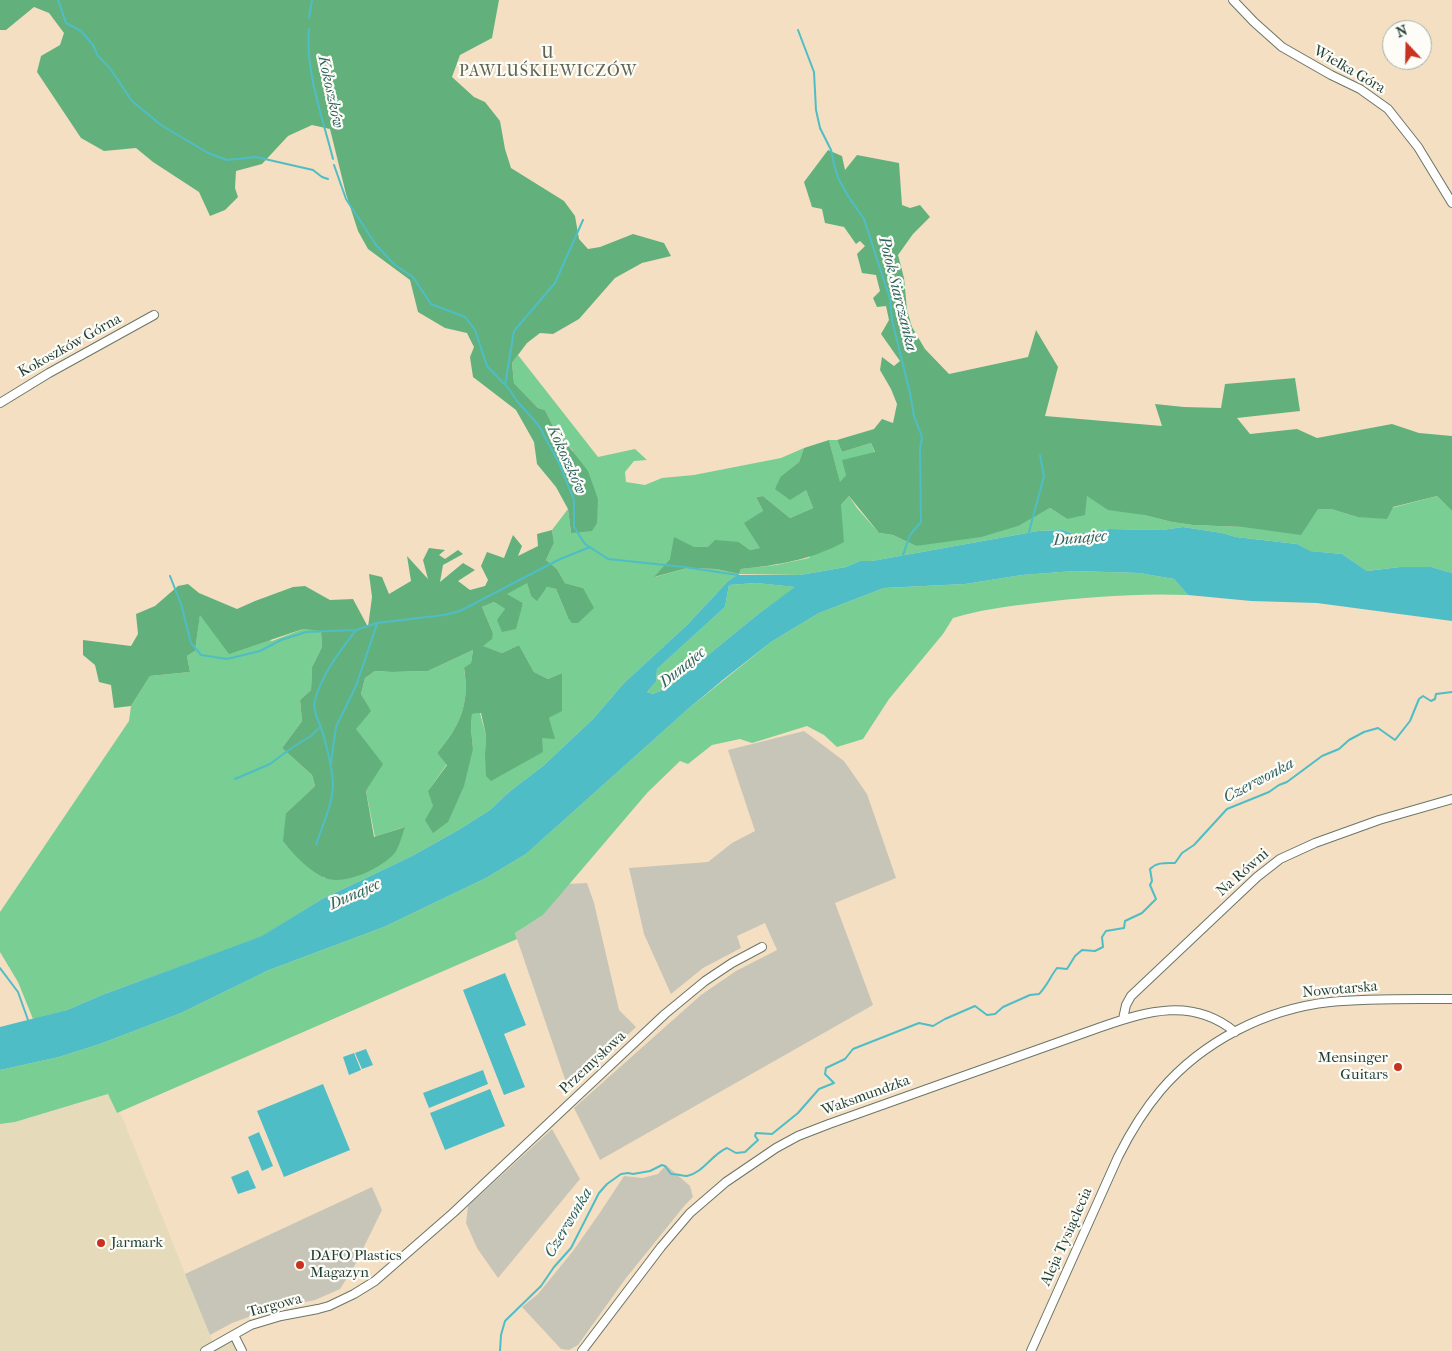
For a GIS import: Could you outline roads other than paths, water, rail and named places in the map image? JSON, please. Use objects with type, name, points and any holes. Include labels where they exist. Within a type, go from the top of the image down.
[{"type":"street","name":"Wielka Góra","points":[[1233,0],[1282,47],[1360,89],[1388,109],[1418,147],[1452,203]]},
{"type":"street","name":"Kokoszków Górna","points":[[0,403],[49,373],[154,315]]},
{"type":"street","name":"Na Równi","points":[[1123,1019],[1126,1005],[1131,996],[1257,877],[1280,860],[1314,842],[1379,820],[1452,799]]},
{"type":"street","name":"Przemysłowa","points":[[354,1294],[386,1273],[453,1213],[665,1014],[705,981],[732,963],[762,947]]},
{"type":"street","name":"Nowotarska","points":[[1130,1135],[1150,1104],[1177,1074],[1210,1047],[1234,1032],[1276,1014],[1314,1004],[1347,1001],[1452,999]]},
{"type":"street","name":"Waksmundzka","points":[[582,1351],[690,1212],[732,1178],[776,1148],[798,1136],[1123,1019],[1148,1012],[1173,1010],[1203,1013],[1226,1024],[1234,1032]]},
{"type":"street","name":"Aleja Tysiąclecia","points":[[1031,1351],[1108,1179],[1130,1135]]},
{"type":"street","name":"Targowa","points":[[205,1351],[251,1325],[281,1316],[318,1309],[354,1294]]},
{"type":"street","points":[[234,1335],[242,1351]]},
{"type":"water","name":"Dunajec","points":[[1183,527],[1236,537],[1297,544],[1310,551],[1342,554],[1367,571],[1400,567],[1431,567],[1452,573],[1452,621],[1317,603],[1251,601],[1188,595],[1174,579],[1139,573],[1074,571],[1022,575],[965,584],[884,588],[819,613],[771,642],[688,709],[526,854],[486,878],[384,927],[269,970],[181,1013],[100,1044],[59,1057],[0,1070],[0,1027],[67,1010],[102,995],[262,936],[322,899],[412,856],[490,810],[509,792],[543,766],[593,719],[624,683],[687,625],[728,581],[737,575],[800,575],[846,567],[860,561],[872,561],[1038,531],[1063,530],[1074,534],[1110,529],[1162,530]],"holes":[[[756,583],[795,587],[757,615],[669,687],[653,694],[647,692],[656,682],[657,669],[725,607],[729,585]]]},
{"type":"water","points":[[505,973],[526,1025],[504,1034],[525,1087],[504,1095],[463,990]]},
{"type":"water","points":[[366,1049],[373,1065],[362,1069],[355,1053]]},
{"type":"water","points":[[354,1053],[361,1070],[349,1075],[343,1057]]},
{"type":"water","points":[[483,1070],[488,1084],[429,1108],[423,1093]]},
{"type":"water","points":[[323,1084],[350,1150],[284,1177],[257,1111]]},
{"type":"water","points":[[490,1089],[505,1126],[445,1150],[430,1113]]},
{"type":"water","points":[[259,1132],[273,1166],[262,1171],[248,1137]]},
{"type":"water","points":[[248,1170],[256,1188],[238,1194],[231,1177]]},
{"type":"waterway","points":[[58,0],[66,23],[81,31],[132,101],[161,125],[208,153],[227,160],[256,157],[313,170],[328,179]]},
{"type":"waterway","name":"Kokoszków","points":[[309,18],[312,0]]},
{"type":"waterway","name":"Kokoszków","points":[[309,29],[308,45],[312,78],[333,159]]},
{"type":"waterway","name":"Potok Siarczanka","points":[[798,30],[814,72],[816,110],[820,128],[831,150],[838,178],[864,219],[890,299],[892,320],[914,416],[922,437],[920,449],[921,522],[910,535],[903,555]]},
{"type":"waterway","name":"Kokoszków","points":[[334,165],[346,199],[376,245],[395,265],[413,277],[431,304],[465,317],[475,330],[487,366],[509,389],[539,426],[559,463],[574,500],[574,527],[585,544],[608,559],[738,575]]},
{"type":"waterway","points":[[505,385],[514,331],[555,283],[583,220]]},
{"type":"waterway","points":[[1029,532],[1044,476],[1040,455]]},
{"type":"waterway","points":[[170,576],[181,604],[191,643],[201,655],[227,659],[260,651],[281,640],[306,632],[356,630],[377,623],[444,615],[460,611],[558,560],[590,547]]},
{"type":"waterway","points":[[331,763],[336,727],[356,686],[377,624]]},
{"type":"waterway","points":[[316,845],[329,808],[333,786],[330,761],[314,704],[318,690],[327,672],[356,630]]},
{"type":"waterway","name":"Czerwonka","points":[[500,1351],[501,1335],[505,1321],[541,1286],[554,1267],[571,1248],[599,1193],[607,1184],[621,1174],[650,1171],[662,1165],[671,1174],[687,1176],[698,1171],[717,1154],[727,1148],[736,1153],[745,1152],[758,1140],[755,1136],[756,1133],[772,1134],[798,1113],[819,1089],[834,1083],[825,1074],[826,1068],[845,1059],[853,1049],[919,1023],[933,1026],[975,1006],[987,1015],[995,1014],[1003,1007],[1030,995],[1039,994],[1057,968],[1067,969],[1075,956],[1082,950],[1095,951],[1103,947],[1102,937],[1106,931],[1124,928],[1125,921],[1142,913],[1156,899],[1150,885],[1152,881],[1150,869],[1158,864],[1175,863],[1182,853],[1194,845],[1227,809],[1269,792],[1287,782],[1322,756],[1339,749],[1349,740],[1364,732],[1378,728],[1395,740],[1410,721],[1419,699],[1423,696],[1431,701],[1435,699],[1436,694],[1452,692]]},
{"type":"waterway","points":[[235,779],[270,764],[311,736],[321,726]]},
{"type":"waterway","points":[[0,968],[18,992],[28,1020]]},
{"type":"place","name":"Mensinger Guitars","points":[[1398,1067]]},
{"type":"place","name":"Jarmark","points":[[101,1243]]},
{"type":"place","name":"DAFO Plastics Magazyn","points":[[300,1265]]},
{"type":"district","name":"U PAWLUŚKIEWICZÓW","points":[[548,63]]}]
